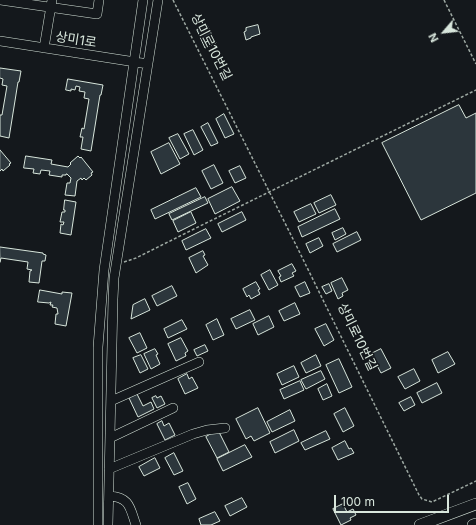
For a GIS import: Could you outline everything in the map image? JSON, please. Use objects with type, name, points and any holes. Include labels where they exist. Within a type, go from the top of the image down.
[{"type":"main road","points":[[420,525],[476,506]]},
{"type":"main road","points":[[444,525],[476,506]]},
{"type":"street","points":[[0,0],[52,4],[97,14],[99,0]]},
{"type":"street","points":[[98,525],[98,347],[101,300],[143,0]]},
{"type":"street","points":[[108,525],[113,299],[116,263],[158,0]]},
{"type":"street","points":[[44,48],[52,4]]},
{"type":"street","name":"상미1로","points":[[0,41],[148,64]]},
{"type":"street","points":[[111,401],[198,362]]},
{"type":"street","points":[[110,438],[173,408]]},
{"type":"street","points":[[109,469],[193,434],[207,430],[225,428]]},
{"type":"street","points":[[109,496],[118,496],[124,499],[129,506],[136,525]]},
{"type":"path","name":"상미로10번길","points":[[173,0],[419,495],[422,498],[432,502],[476,481]]},
{"type":"path","points":[[444,0],[476,64]]},
{"type":"path","points":[[116,263],[136,258],[476,90]]},
{"type":"building","points":[[207,25],[216,43],[205,48],[197,30]]},
{"type":"building","points":[[258,25],[260,34],[246,40],[244,32],[246,31],[246,28]]},
{"type":"building","points":[[0,68],[21,71],[9,138],[0,136],[0,115],[2,115],[7,86],[2,85],[3,79],[0,78]]},
{"type":"building","points":[[68,79],[103,85],[91,151],[81,149],[83,137],[80,137],[82,128],[84,129],[89,99],[84,98],[85,92],[79,91],[80,87],[76,86],[75,90],[71,89],[71,91],[66,90]]},
{"type":"building","points":[[459,105],[466,118],[476,113],[476,193],[421,220],[382,143]]},
{"type":"building","points":[[224,114],[234,134],[225,138],[216,119]]},
{"type":"building","points":[[208,123],[218,143],[211,146],[201,127]]},
{"type":"building","points":[[193,130],[203,150],[194,155],[184,134]]},
{"type":"building","points":[[178,134],[189,154],[180,159],[169,138]]},
{"type":"building","points":[[169,143],[180,164],[161,174],[151,152]]},
{"type":"building","points":[[0,150],[11,163],[3,171],[2,169],[0,171]]},
{"type":"building","points":[[26,156],[52,160],[51,164],[68,167],[71,164],[70,163],[78,156],[80,158],[81,157],[93,172],[91,173],[92,175],[86,180],[84,178],[82,180],[81,178],[77,181],[75,196],[65,195],[67,183],[70,183],[71,178],[67,174],[62,175],[62,177],[49,175],[50,171],[41,170],[40,174],[33,173],[34,169],[24,168]]},
{"type":"building","points":[[214,165],[223,183],[211,189],[202,171]]},
{"type":"building","points":[[240,166],[246,178],[235,183],[229,171]]},
{"type":"building","points":[[232,187],[240,201],[215,214],[208,199]]},
{"type":"building","points":[[196,188],[201,197],[155,219],[151,210]]},
{"type":"building","points":[[331,195],[336,205],[319,213],[314,203]]},
{"type":"building","points":[[205,197],[208,203],[172,220],[169,214]]},
{"type":"building","points":[[65,200],[76,202],[71,235],[60,233],[61,224],[63,225],[64,222],[60,222],[62,212],[65,212]]},
{"type":"building","points":[[311,204],[316,214],[299,222],[294,212]]},
{"type":"building","points":[[335,209],[340,219],[302,237],[298,227]]},
{"type":"building","points":[[191,212],[196,223],[178,232],[173,221]]},
{"type":"building","points":[[242,212],[246,220],[222,232],[218,224]]},
{"type":"building","points":[[343,228],[346,234],[335,240],[332,233]]},
{"type":"building","points":[[206,229],[211,238],[186,250],[182,241]]},
{"type":"building","points":[[357,232],[361,240],[337,252],[333,244]]},
{"type":"building","points":[[319,238],[323,246],[310,253],[306,244]]},
{"type":"building","points":[[0,247],[43,253],[46,255],[45,261],[42,261],[39,283],[29,282],[30,271],[32,270],[27,269],[28,262],[1,258],[0,262]]},
{"type":"building","points":[[203,251],[205,255],[203,256],[208,265],[196,273],[189,258]]},
{"type":"building","points":[[292,264],[296,271],[292,273],[294,276],[281,282],[279,277],[281,276],[278,271]]},
{"type":"building","points":[[270,270],[278,285],[269,290],[261,275]]},
{"type":"building","points":[[342,278],[348,290],[342,293],[343,296],[338,299],[331,283]]},
{"type":"building","points":[[256,282],[260,289],[258,290],[260,294],[251,299],[249,295],[247,297],[243,289]]},
{"type":"building","points":[[305,282],[310,293],[300,297],[295,287]]},
{"type":"building","points":[[329,284],[332,291],[326,294],[322,287]]},
{"type":"building","points":[[172,286],[177,296],[157,306],[152,296]]},
{"type":"building","points":[[40,290],[62,294],[62,292],[72,293],[66,326],[55,324],[56,314],[58,314],[57,308],[50,305],[51,302],[38,302]]},
{"type":"building","points":[[145,299],[150,310],[131,319],[133,305]]},
{"type":"building","points":[[295,303],[300,314],[284,321],[279,311]]},
{"type":"building","points":[[250,310],[255,320],[236,329],[231,319]]},
{"type":"building","points":[[269,316],[274,327],[258,335],[253,324]]},
{"type":"building","points":[[217,319],[224,335],[213,340],[206,325]]},
{"type":"building","points":[[182,320],[187,329],[168,338],[164,329]]},
{"type":"building","points":[[326,324],[334,340],[324,346],[315,329]]},
{"type":"building","points":[[140,333],[147,348],[137,353],[129,338]]},
{"type":"building","points":[[181,338],[188,351],[185,353],[186,356],[176,361],[168,344]]},
{"type":"building","points":[[205,345],[208,351],[197,356],[194,350]]},
{"type":"building","points":[[155,349],[158,354],[156,355],[160,364],[151,369],[144,354]]},
{"type":"building","points":[[381,349],[391,368],[381,373],[371,354]]},
{"type":"building","points":[[448,352],[455,364],[438,373],[432,360]]},
{"type":"building","points":[[141,355],[148,369],[140,373],[133,358]]},
{"type":"building","points":[[316,355],[321,366],[306,373],[301,363]]},
{"type":"building","points":[[339,359],[352,387],[339,393],[326,365]]},
{"type":"building","points":[[294,366],[299,377],[282,385],[277,374]]},
{"type":"building","points":[[414,369],[420,381],[405,389],[398,377]]},
{"type":"building","points":[[321,371],[325,379],[306,389],[301,380]]},
{"type":"building","points":[[187,374],[189,379],[192,377],[198,388],[185,394],[178,379]]},
{"type":"building","points":[[300,381],[304,390],[284,399],[280,390]]},
{"type":"building","points":[[437,383],[442,393],[422,403],[417,393]]},
{"type":"building","points":[[327,384],[332,396],[323,400],[318,389]]},
{"type":"building","points":[[137,394],[143,406],[151,402],[154,409],[138,417],[129,398]]},
{"type":"building","points":[[156,396],[157,398],[161,396],[165,404],[157,408],[152,398]]},
{"type":"building","points":[[411,397],[415,405],[404,411],[399,403]]},
{"type":"building","points":[[258,408],[270,433],[254,441],[251,436],[246,439],[236,419]]},
{"type":"building","points":[[345,408],[354,426],[343,432],[334,414]]},
{"type":"building","points":[[290,410],[295,421],[272,432],[267,422]]},
{"type":"building","points":[[162,421],[164,426],[169,423],[175,435],[165,440],[157,424]]},
{"type":"building","points":[[218,430],[229,452],[217,458],[206,437]]},
{"type":"building","points":[[294,430],[299,441],[275,453],[270,442]]},
{"type":"building","points":[[326,431],[330,439],[305,450],[301,443]]},
{"type":"building","points":[[345,441],[349,449],[351,448],[354,453],[338,460],[332,448]]},
{"type":"building","points":[[245,445],[252,457],[223,471],[217,459]]},
{"type":"building","points":[[174,453],[183,471],[174,475],[165,458]]},
{"type":"building","points":[[155,458],[160,468],[144,476],[139,467]]},
{"type":"building","points":[[188,483],[196,499],[187,504],[179,487]]},
{"type":"building","points":[[242,498],[247,507],[230,516],[225,506]]},
{"type":"building","points":[[343,504],[347,512],[353,509],[356,515],[350,518],[351,520],[341,525],[333,509]]},
{"type":"building","points":[[215,512],[220,521],[211,525],[201,525],[199,519]]}]
